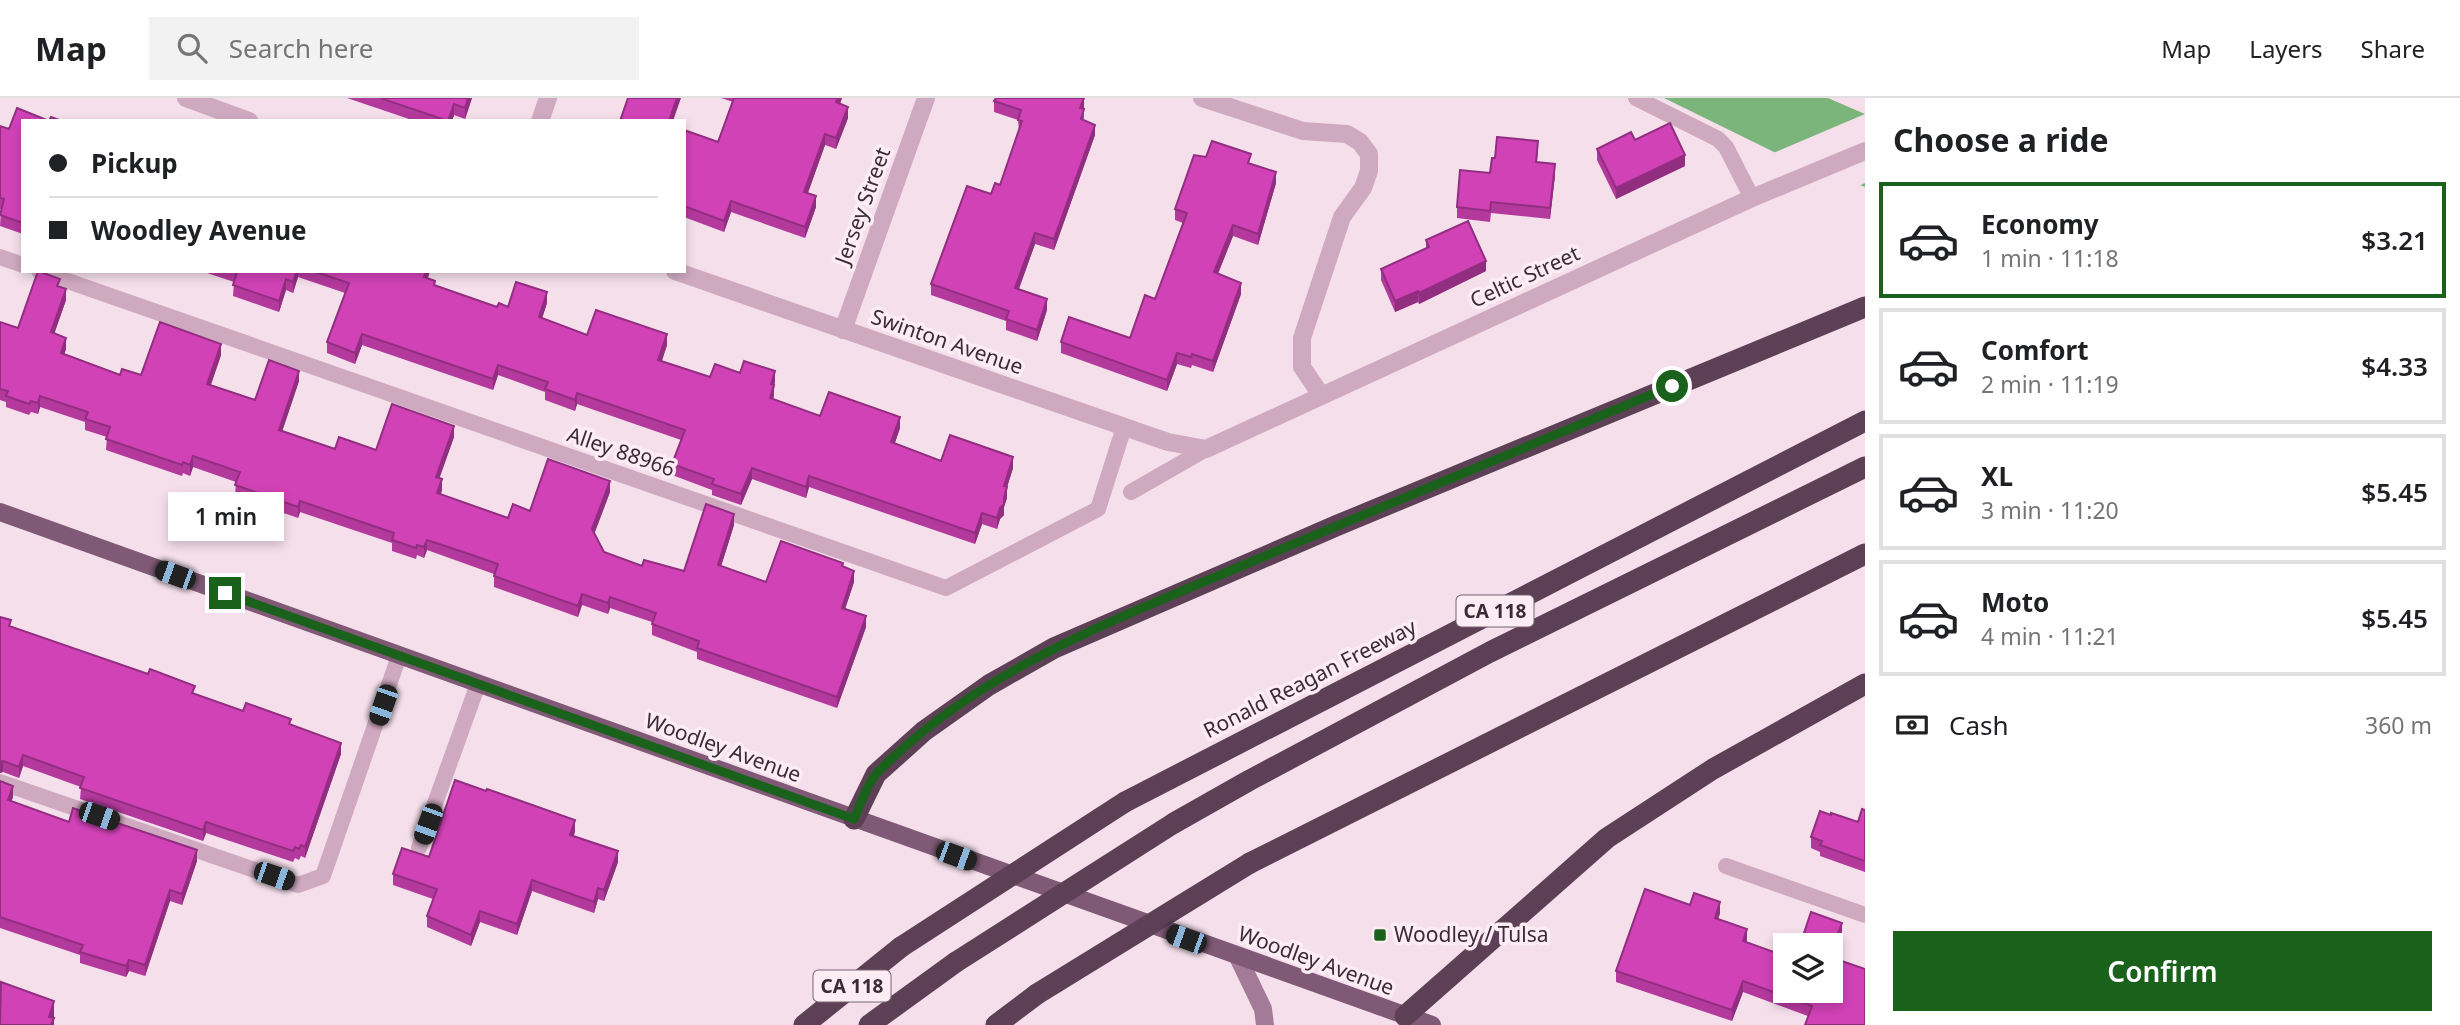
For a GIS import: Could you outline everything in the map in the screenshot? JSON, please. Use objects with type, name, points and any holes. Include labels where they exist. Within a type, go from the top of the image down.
[{"type":"highway","points":[[854,819],[876,774],[924,730],[989,685],[1054,648],[1338,525],[1865,307]]},
{"type":"highway","name":"Ronald Reagan Freeway","points":[[804,1025],[901,947],[1125,802],[1865,421]]},
{"type":"highway","name":"CA 118","points":[[869,1025],[956,962],[1174,823],[1250,780],[1490,652],[1865,467]]},
{"type":"highway","points":[[996,1025],[1037,994],[1250,863],[1865,554]]},
{"type":"highway","points":[[1399,1021],[1607,838],[1713,769],[1865,684]]},
{"type":"main road","name":"Woodley Avenue","points":[[0,512],[1238,957],[1399,1021],[1432,1025]]},
{"type":"street","points":[[186,98],[244,119]]},
{"type":"street","points":[[541,119],[548,98]]},
{"type":"street","name":"Jersey Street","points":[[843,330],[926,98]]},
{"type":"street","points":[[1202,98],[1303,131],[1347,134],[1360,142],[1369,154],[1369,172],[1363,188],[1342,217],[1302,338],[1302,367],[1321,394]]},
{"type":"street","name":"Celtic Street","points":[[1206,449],[1752,198],[1865,152]]},
{"type":"street","name":"Swinton Avenue","points":[[681,273],[1124,428],[1168,442],[1206,449]]},
{"type":"street","points":[[1238,957],[1263,1009],[1265,1025]]},
{"type":"lane","points":[[1636,98],[1718,139],[1726,147],[1752,198]]},
{"type":"lane","points":[[0,257],[21,264]]},
{"type":"lane","name":"Alley 88966","points":[[46,273],[946,588],[1098,509],[1124,428]]},
{"type":"lane","points":[[1131,492],[1206,449]]},
{"type":"lane","points":[[0,782],[298,885],[323,876],[400,656]]},
{"type":"lane","points":[[419,848],[478,684]]},
{"type":"lane","points":[[1726,866],[1865,915]]},
{"type":"shaded area","points":[[1664,98],[1828,98],[1865,114],[1865,187],[1774,152]]},
{"type":"pier","points":[[1865,114],[1865,183],[1856,187],[1771,154]]},
{"type":"building","points":[[380,98],[468,98],[465,108],[454,104],[449,119]]},
{"type":"building","points":[[628,98],[677,98],[670,119],[621,119]]},
{"type":"building","points":[[734,98],[838,98],[836,102],[848,107],[836,138],[825,134],[804,192],[816,196],[805,227],[731,201],[724,221],[686,207],[686,131],[718,142]]},
{"type":"building","points":[[996,98],[1084,98],[1080,108],[1084,109],[1081,119],[1095,125],[1054,239],[1035,233],[1015,288],[1047,299],[1037,330],[1006,319],[1009,311],[931,284],[967,186],[991,194],[995,183],[1000,185],[1022,121],[1018,120],[1021,110],[994,101]]},
{"type":"building","points":[[17,108],[44,119],[21,119],[21,222],[0,215],[4,199],[0,198],[0,126],[9,129]]},
{"type":"building","points":[[1670,123],[1685,155],[1616,188],[1597,149],[1631,132],[1635,140]]},
{"type":"building","points":[[1497,137],[1538,141],[1536,162],[1555,164],[1550,208],[1491,202],[1490,211],[1457,207],[1460,170],[1490,173]]},
{"type":"building","points":[[1212,141],[1251,154],[1248,163],[1276,172],[1258,234],[1233,225],[1214,272],[1241,283],[1213,361],[1192,354],[1191,357],[1177,353],[1167,380],[1061,342],[1069,317],[1130,338],[1145,295],[1155,299],[1187,213],[1175,209],[1194,155],[1206,157]]},
{"type":"building","points":[[1468,221],[1486,261],[1419,293],[1418,291],[1395,301],[1381,269],[1429,247],[1426,240]]},
{"type":"building","points":[[37,273],[44,273],[60,279],[57,286],[66,289],[51,332],[66,338],[61,353],[120,375],[122,369],[141,375],[160,322],[221,344],[207,384],[255,400],[269,360],[299,371],[279,430],[335,449],[339,437],[376,450],[392,404],[454,426],[436,477],[442,479],[437,493],[508,518],[513,504],[530,511],[548,459],[610,481],[592,529],[604,552],[642,566],[644,560],[684,571],[706,504],[734,514],[718,565],[766,582],[781,541],[843,563],[842,566],[854,571],[842,608],[866,616],[837,697],[697,648],[699,641],[652,624],[656,613],[610,597],[608,603],[582,594],[578,606],[494,576],[498,564],[427,540],[424,547],[417,545],[416,548],[392,540],[394,533],[300,501],[298,507],[235,485],[240,472],[193,456],[190,465],[183,462],[182,465],[106,439],[110,427],[85,419],[88,412],[40,396],[38,403],[31,401],[29,404],[6,396],[8,391],[0,389],[0,322],[18,328]]},
{"type":"building","points":[[237,273],[296,273],[293,282],[286,279],[279,301],[233,285]]},
{"type":"building","points":[[319,273],[425,273],[424,277],[435,281],[434,285],[497,307],[499,303],[508,307],[516,282],[547,292],[539,317],[587,335],[596,310],[667,334],[658,360],[710,377],[715,364],[740,373],[744,361],[775,371],[770,398],[820,416],[829,392],[900,417],[891,442],[941,461],[950,435],[1013,457],[1004,486],[1007,487],[1004,504],[997,518],[982,513],[975,533],[809,476],[806,487],[752,468],[741,494],[712,484],[714,479],[672,464],[685,430],[577,393],[575,400],[545,389],[548,382],[498,365],[493,379],[362,334],[355,353],[327,342],[349,283]]},
{"type":"building","points":[[0,617],[11,620],[9,626],[148,674],[150,669],[195,686],[192,693],[243,711],[246,703],[291,719],[289,724],[341,743],[305,847],[295,847],[293,851],[206,822],[203,830],[80,788],[84,777],[23,755],[19,767],[0,762]]},
{"type":"building","points":[[455,780],[575,820],[570,835],[618,851],[604,890],[598,888],[594,902],[532,880],[517,924],[480,911],[471,935],[427,916],[437,889],[393,874],[402,848],[429,857]]},
{"type":"building","points":[[0,781],[13,786],[8,800],[69,822],[73,808],[197,850],[182,894],[170,890],[145,965],[129,960],[126,966],[80,952],[83,945],[0,917]]},
{"type":"building","points":[[1862,809],[1865,810],[1865,861],[1820,845],[1822,841],[1811,837],[1820,811],[1858,822]]},
{"type":"building","points":[[1645,889],[1690,905],[1694,893],[1720,902],[1715,918],[1747,929],[1743,941],[1773,952],[1773,992],[1743,981],[1732,1010],[1616,971]]},
{"type":"building","points":[[1811,912],[1842,923],[1838,933],[1804,933]]},
{"type":"building","points":[[1843,961],[1865,969],[1865,1025],[1805,1025],[1812,1006],[1804,1003],[1843,1003]]},
{"type":"building","points":[[1,982],[54,1001],[49,1017],[54,1018],[51,1025],[0,1025]]},
{"type":"place","name":"Woodley / Tulsa","points":[[1380,935]]},
{"type":"route","points":[[225,593],[854,819],[876,774],[924,730],[989,685],[1054,648],[1338,525],[1672,386]]}]
